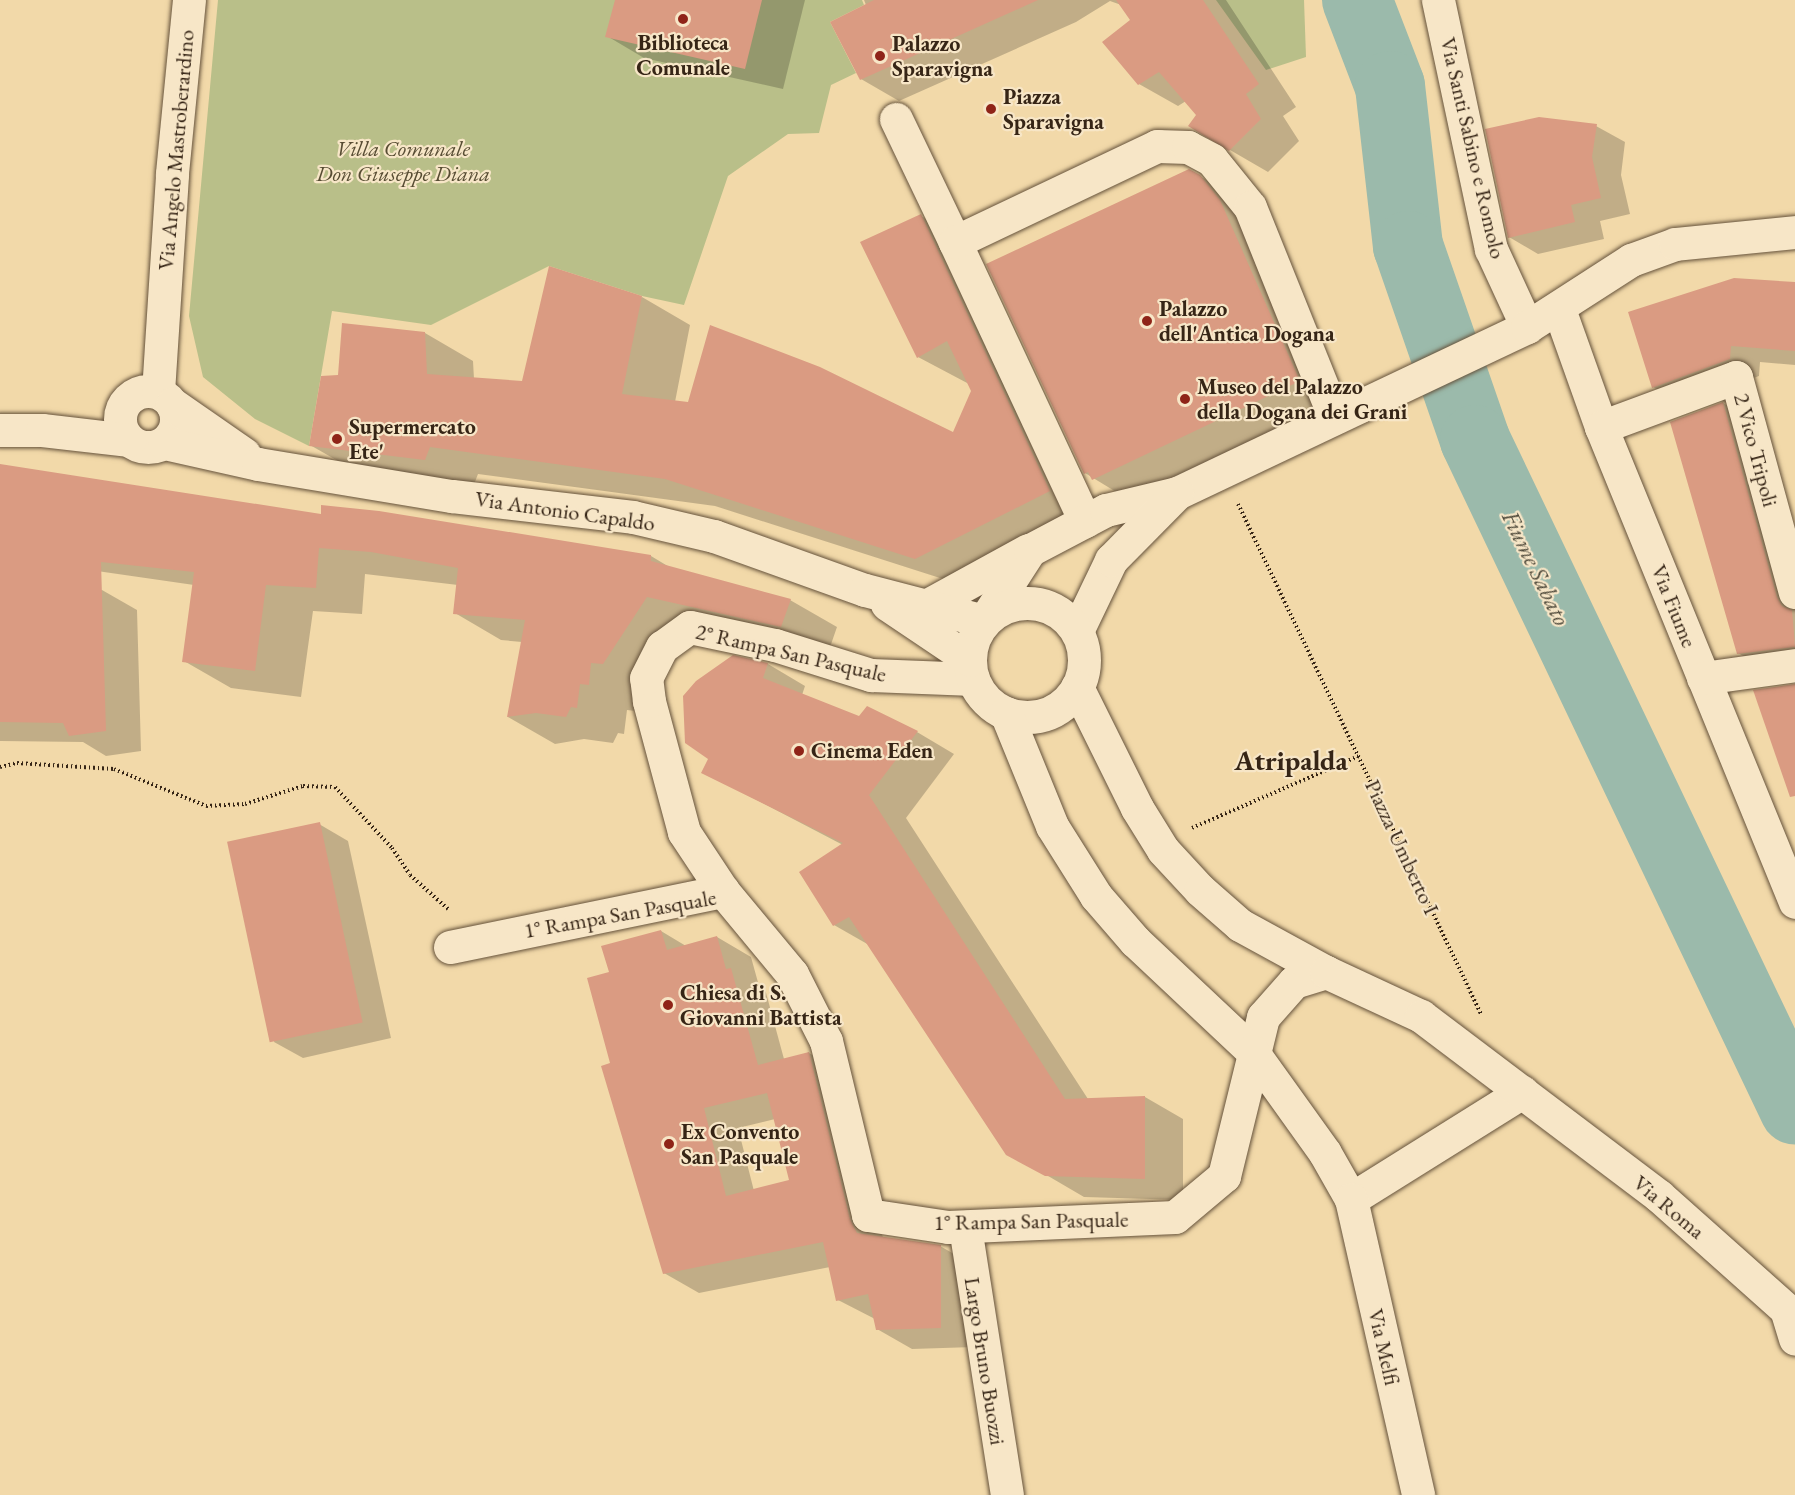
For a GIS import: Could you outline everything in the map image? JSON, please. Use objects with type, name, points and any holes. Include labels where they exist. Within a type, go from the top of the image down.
[{"type":"street","name":"Via Angelo Mastroberardino","points":[[158,396],[189,0]]},
{"type":"street","name":"Via Santi Sabino e Romolo","points":[[1438,0],[1491,249],[1519,330]]},
{"type":"street","points":[[897,119],[1085,521]]},
{"type":"street","points":[[956,242],[1157,146],[1188,147],[1212,160],[1250,207],[1348,412]]},
{"type":"street","points":[[926,606],[1106,510],[1177,493],[1519,330],[1558,309],[1631,260],[1675,244],[1795,232]]},
{"type":"street","name":"Via Fiume","points":[[1558,309],[1601,428],[1795,902]]},
{"type":"street","name":"2 Vico Tripoli","points":[[1601,428],[1736,377],[1795,592]]},
{"type":"street","points":[[0,430],[124,427],[146,447],[164,442],[176,421],[158,396],[128,399],[124,427]]},
{"type":"street","name":"Via Antonio Capaldo","points":[[158,396],[258,464]]},
{"type":"street","name":"Via Antonio Capaldo","points":[[164,442],[258,464],[452,496],[633,517],[714,536],[865,590]]},
{"type":"street","points":[[865,590],[972,670],[992,705],[1006,713],[1022,717],[1054,710],[1077,687],[1084,669],[1077,631],[1111,560],[1177,493]]},
{"type":"street","points":[[972,670],[971,646],[984,621],[1030,549]]},
{"type":"street","points":[[865,590],[984,621],[1016,604],[1033,603],[1051,607],[1077,631]]},
{"type":"street","name":"2° Rampa San Pasquale","points":[[723,891],[684,832],[650,701],[646,678],[662,647],[690,627],[775,645],[871,675],[972,670]]},
{"type":"street","points":[[1703,678],[1795,665]]},
{"type":"street","points":[[1006,713],[1052,826],[1096,896],[1135,941],[1252,1052],[1325,1153],[1350,1199],[1522,1092],[1422,1016],[1326,972],[1240,925],[1200,890],[1163,850],[1137,808],[1077,687]]},
{"type":"street","name":"1° Rampa San Pasquale","points":[[450,947],[723,891],[792,974],[826,1041],[868,1215],[965,1227],[1175,1217],[1224,1176],[1252,1052]]},
{"type":"street","points":[[1252,1052],[1263,1017],[1294,982],[1326,972]]},
{"type":"street","name":"Via Roma","points":[[1522,1092],[1659,1196],[1792,1317]]},
{"type":"street","name":"Via Melfi","points":[[1350,1199],[1418,1495]]},
{"type":"street","name":"Largo Bruno Buozzi","points":[[965,1227],[984,1369],[1007,1495]]},
{"type":"path","name":"Piazza Umberto I","points":[[1222,471],[1485,1023]]},
{"type":"path","points":[[1163,850],[1195,826],[1359,756]]},
{"type":"path","points":[[0,767],[17,763],[114,769],[206,806],[245,804],[303,786],[335,787],[410,875],[482,940]]},
{"type":"green space","name":"Villa Comunale Don Giuseppe Diana","points":[[218,0],[862,0],[864,5],[830,22],[856,73],[831,85],[819,133],[788,134],[728,176],[684,305],[642,296],[549,266],[431,325],[332,311],[309,446],[255,419],[203,377],[189,316]]},
{"type":"green space","points":[[1216,0],[1304,0],[1306,57],[1266,70]]},
{"type":"building","name":"Biblioteca Comunale","points":[[615,0],[762,0],[745,69],[605,37]]},
{"type":"building","name":"Palazzo Sparavigna","points":[[874,0],[1038,0],[860,80],[830,22]]},
{"type":"building","points":[[1116,0],[1203,0],[1259,84],[1246,94],[1261,119],[1229,151],[1188,126],[1196,115],[1159,72],[1138,85],[1102,42],[1130,20]]},
{"type":"building","points":[[1539,117],[1597,124],[1592,157],[1601,198],[1571,205],[1575,222],[1508,238],[1485,129]]},
{"type":"building","name":"Palazzo dell'Antica Dogana","points":[[1189,169],[1200,175],[1220,200],[1300,381],[1092,480],[1088,472],[1084,474],[986,264]]},
{"type":"building","points":[[921,214],[1050,491],[915,559],[665,479],[430,447],[425,460],[309,446],[321,376],[338,375],[342,323],[425,332],[427,374],[522,381],[549,266],[642,296],[622,394],[688,402],[710,325],[820,367],[953,432],[971,391],[947,341],[917,358],[860,242]]},
{"type":"building","points":[[1734,278],[1795,282],[1795,351],[1731,346],[1730,359],[1652,388],[1628,312]]},
{"type":"building","points":[[1723,402],[1777,597],[1782,606],[1792,610],[1795,647],[1737,654],[1670,422]]},
{"type":"building","points":[[0,464],[321,514],[321,505],[379,511],[651,555],[651,561],[791,599],[781,627],[647,597],[603,664],[591,663],[589,685],[580,684],[577,708],[571,707],[566,717],[536,713],[507,717],[525,620],[453,614],[458,568],[371,552],[319,548],[316,588],[266,585],[255,671],[182,662],[194,572],[101,562],[106,731],[69,736],[63,723],[0,722]]},
{"type":"building","points":[[733,655],[768,663],[763,678],[859,716],[867,706],[918,731],[869,795],[1065,1099],[1145,1096],[1145,1179],[1045,1176],[1006,1155],[849,917],[833,926],[799,872],[843,843],[701,773],[708,759],[685,743],[683,696],[696,681]]},
{"type":"building","points":[[1795,684],[1795,796],[1790,797],[1753,690]]},
{"type":"building","points":[[320,822],[363,1023],[270,1042],[227,842]]},
{"type":"building","points":[[661,930],[667,950],[717,936],[726,969],[731,968],[758,1065],[809,1052],[850,1219],[857,1233],[941,1245],[941,1328],[876,1330],[868,1294],[836,1301],[823,1242],[663,1274],[601,1066],[610,1063],[587,978],[609,972],[601,946]],"holes":[[[767,1093],[789,1180],[726,1196],[704,1108]]]},
{"type":"waterway","name":"Fiume Sabato","points":[[1357,0],[1390,86],[1408,246],[1475,440],[1795,1110]]},
{"type":"place","name":"Biblioteca Comunale","points":[[683,19]]},
{"type":"place","name":"Palazzo Sparavigna","points":[[880,56]]},
{"type":"place","name":"Piazza Sparavigna","points":[[991,109]]},
{"type":"place","name":"Palazzo dell'Antica Dogana","points":[[1147,321]]},
{"type":"place","name":"Museo del Palazzo della Dogana dei Grani","points":[[1185,399]]},
{"type":"place","name":"Supermercato Ete'","points":[[337,439]]},
{"type":"place","name":"Cinema Eden","points":[[799,751]]},
{"type":"place","name":"Chiesa di S. Giovanni Battista","points":[[668,1005]]},
{"type":"place","name":"Ex Convento San Pasquale","points":[[669,1144]]},
{"type":"district","name":"Atripalda","points":[[1291,760]]}]
